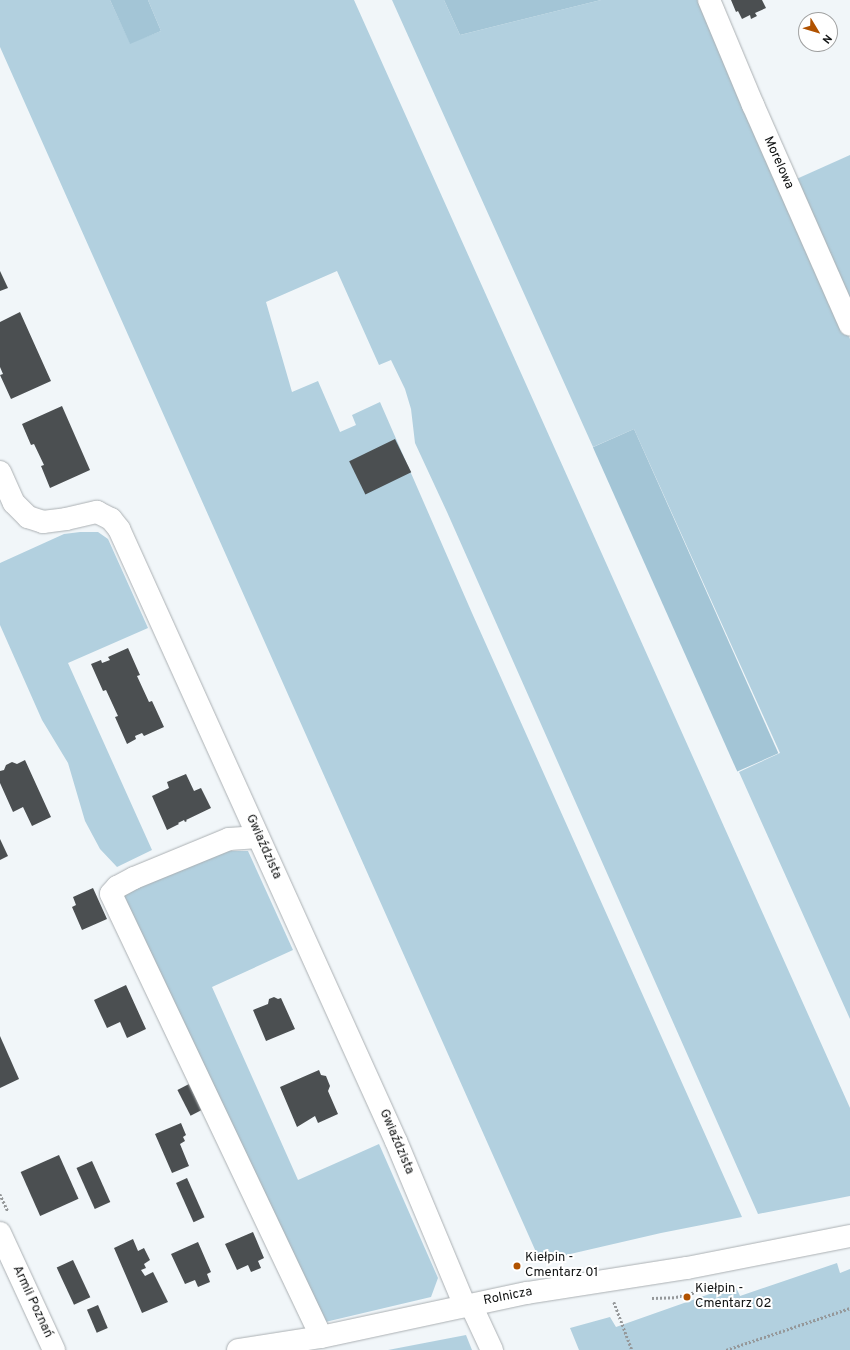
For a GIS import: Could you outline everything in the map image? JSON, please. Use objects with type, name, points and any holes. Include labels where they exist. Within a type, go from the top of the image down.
[{"type":"street","name":"Morelowa","points":[[709,0],[753,105],[850,325]]},
{"type":"street","name":"Gwiaździsta","points":[[0,472],[14,503],[28,517],[43,522],[97,512],[111,519],[118,529],[396,1140],[468,1305],[492,1350]]},
{"type":"street","points":[[258,837],[229,839],[134,878],[117,886],[111,894],[321,1337]]},
{"type":"street","name":"Armii Poznań","points":[[0,1232],[54,1350]]},
{"type":"street","name":"Rolnicza","points":[[238,1350],[321,1337],[527,1293],[687,1268],[850,1236]]},
{"type":"path","points":[[726,1350],[850,1308]]},
{"type":"path","points":[[627,1338],[632,1350]]},
{"type":"shaded area","points":[[0,0],[110,0],[130,43],[161,31],[148,0],[354,0],[850,1108],[850,1196],[758,1214],[415,443],[411,409],[405,389],[391,360],[379,365],[337,271],[266,302],[292,392],[318,381],[340,432],[356,425],[352,415],[380,402],[472,613],[742,1217],[661,1233],[540,1261],[0,47]]},
{"type":"shaded area","points":[[110,0],[148,0],[161,31],[130,44]]},
{"type":"shaded area","points":[[392,0],[444,0],[460,35],[601,0],[704,0],[782,185],[850,339],[850,1019],[739,772],[780,753],[634,429],[593,447]]},
{"type":"shaded area","points":[[444,0],[601,0],[460,35]]},
{"type":"shaded area","points":[[850,155],[850,311],[792,181]]},
{"type":"shaded area","points":[[634,429],[778,753],[737,772],[593,447]]},
{"type":"shaded area","points":[[98,532],[108,539],[148,628],[68,663],[152,850],[117,867],[100,849],[85,821],[68,763],[42,720],[0,625],[0,563],[64,534]]},
{"type":"shaded area","points":[[228,851],[248,851],[293,950],[212,987],[298,1180],[379,1144],[438,1278],[431,1297],[321,1323],[122,900],[125,893],[214,854]]},
{"type":"shaded area","points":[[837,1263],[840,1273],[850,1269],[850,1350],[579,1350],[570,1328],[610,1317],[616,1327],[735,1285],[740,1296]]},
{"type":"shaded area","points":[[466,1335],[472,1350],[388,1350]]},
{"type":"building","points":[[731,0],[762,0],[766,8],[755,13],[757,16],[751,19],[750,15],[742,19],[738,11],[736,12]]},
{"type":"building","points":[[0,271],[8,288],[0,291]]},
{"type":"building","points":[[20,312],[51,381],[11,399],[0,375],[3,374],[0,367],[0,322]]},
{"type":"building","points":[[62,406],[90,470],[50,488],[41,466],[44,465],[34,444],[31,445],[22,424]]},
{"type":"building","points":[[395,439],[411,472],[365,495],[349,461]]},
{"type":"building","points":[[128,648],[140,675],[137,676],[149,702],[152,701],[164,727],[144,736],[142,733],[135,736],[136,739],[127,744],[115,717],[118,716],[106,690],[103,691],[91,664],[101,660],[102,663],[110,660],[108,657]]},
{"type":"building","points":[[25,760],[51,817],[32,826],[23,807],[13,812],[0,783],[0,771],[4,770],[6,765],[12,762],[17,764]]},
{"type":"building","points":[[186,774],[194,791],[201,788],[211,808],[186,820],[187,821],[185,822],[184,820],[178,823],[179,824],[167,830],[152,796],[169,788],[167,782]]},
{"type":"building","points":[[0,839],[8,856],[0,860]]},
{"type":"building","points":[[93,888],[107,919],[82,930],[72,907],[76,905],[73,897]]},
{"type":"building","points":[[126,985],[146,1029],[127,1038],[120,1022],[107,1028],[94,1000]]},
{"type":"building","points":[[274,997],[278,999],[281,998],[295,1029],[266,1041],[253,1010],[268,1004],[269,999]]},
{"type":"building","points":[[0,1036],[19,1079],[0,1088]]},
{"type":"building","points":[[319,1070],[321,1075],[326,1076],[330,1086],[328,1091],[338,1114],[318,1123],[315,1116],[297,1127],[280,1087]]},
{"type":"building","points":[[189,1084],[202,1110],[191,1116],[177,1090]]},
{"type":"building","points":[[181,1123],[186,1135],[183,1137],[185,1141],[180,1144],[189,1166],[172,1173],[155,1134]]},
{"type":"building","points":[[59,1155],[79,1199],[40,1216],[21,1172]]},
{"type":"building","points":[[92,1161],[110,1202],[95,1209],[76,1168]]},
{"type":"building","points":[[187,1178],[204,1217],[194,1222],[176,1183]]},
{"type":"building","points":[[253,1232],[264,1258],[258,1261],[261,1268],[251,1272],[248,1265],[237,1270],[225,1244]]},
{"type":"building","points":[[133,1239],[138,1251],[144,1248],[150,1260],[144,1264],[146,1268],[141,1270],[145,1276],[153,1272],[168,1302],[142,1313],[114,1248]]},
{"type":"building","points":[[198,1242],[211,1272],[207,1274],[210,1282],[198,1287],[195,1280],[185,1284],[171,1254]]},
{"type":"building","points":[[73,1260],[90,1297],[74,1305],[57,1268]]},
{"type":"building","points":[[98,1305],[108,1328],[97,1333],[87,1310]]},
{"type":"place","name":"Kiełpin - Cmentarz 01","points":[[517,1266]]},
{"type":"place","name":"Kiełpin - Cmentarz 02","points":[[687,1297]]}]
